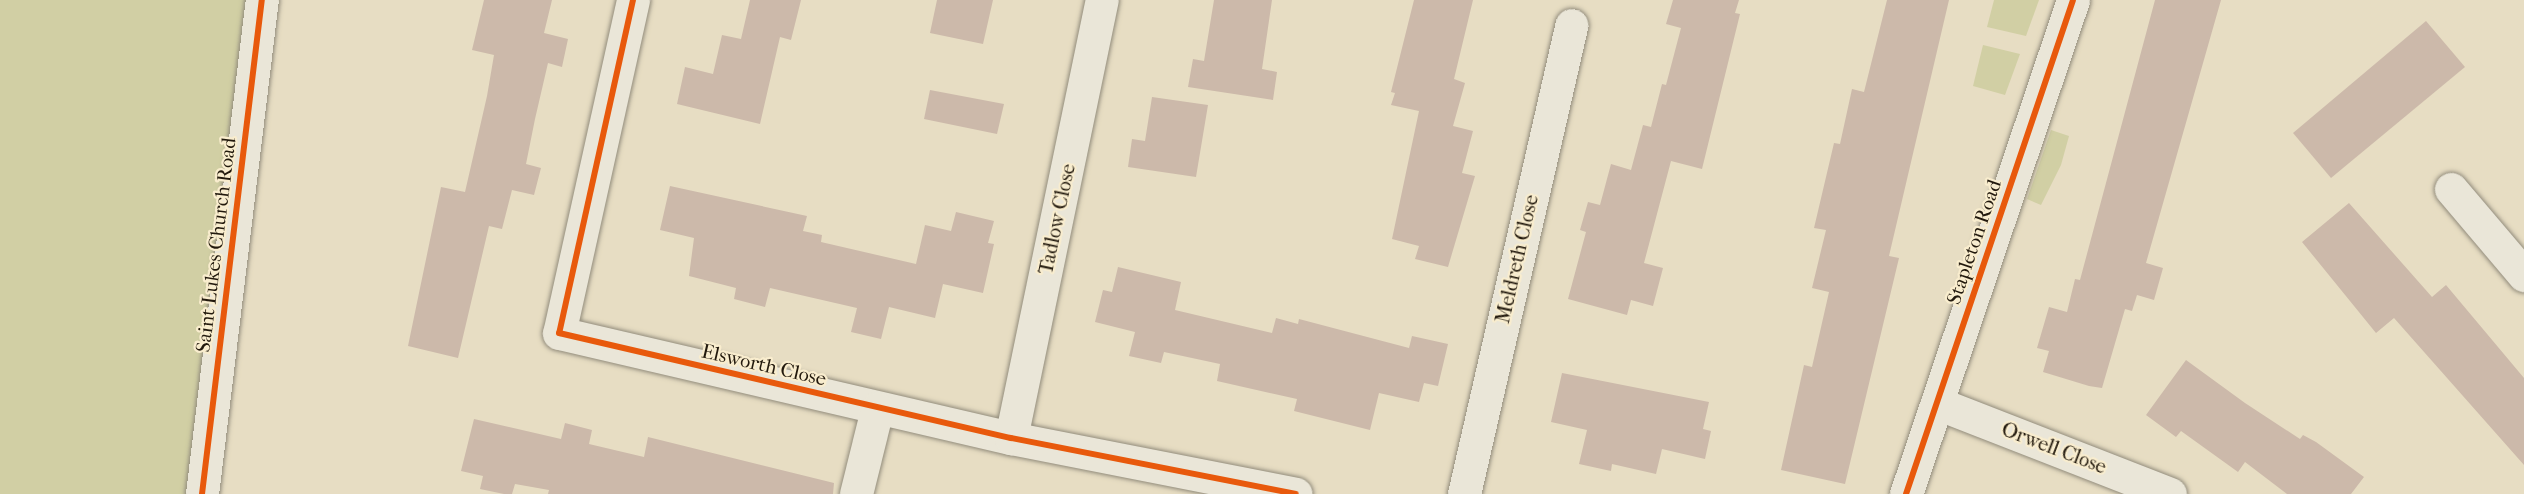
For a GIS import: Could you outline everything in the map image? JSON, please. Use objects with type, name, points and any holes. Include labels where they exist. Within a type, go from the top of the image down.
[{"type":"street","name":"Saint Lukes Church Road","points":[[202,494],[262,0]]},
{"type":"street","name":"Elsworth Close","points":[[633,0],[559,333],[877,409],[1296,494]]},
{"type":"street","name":"Tadlow Close","points":[[1011,438],[1102,0]]},
{"type":"street","name":"Stapleton Road","points":[[1906,494],[2073,0]]},
{"type":"street","name":"Meldreth Close","points":[[1464,494],[1571,25]]},
{"type":"street","points":[[2451,189],[2524,275]]},
{"type":"street","name":"Orwell Close","points":[[1937,403],[2170,494]]},
{"type":"street","points":[[856,494],[877,409]]},
{"type":"shaded area","points":[[0,0],[262,0],[202,494],[0,494]]},
{"type":"shaded area","points":[[1994,0],[2039,0],[2026,36],[1987,27]]},
{"type":"shaded area","points":[[1983,45],[2020,54],[2005,95],[1973,86]]},
{"type":"shaded area","points":[[2051,130],[2069,136],[2061,165],[2041,205],[2027,199]]},
{"type":"building","points":[[484,0],[552,0],[544,33],[568,39],[562,67],[548,63],[535,119],[526,164],[541,168],[534,195],[512,190],[502,229],[489,226],[458,358],[408,346],[441,187],[465,192],[487,96],[494,55],[472,50]]},
{"type":"building","points":[[750,0],[801,0],[791,40],[780,37],[760,124],[677,104],[685,67],[713,74],[722,35],[741,39]]},
{"type":"building","points":[[937,0],[993,0],[983,44],[930,33]]},
{"type":"building","points":[[1214,0],[1272,0],[1262,69],[1277,72],[1273,100],[1188,87],[1193,59],[1204,61]]},
{"type":"building","points":[[1414,0],[1473,0],[1454,79],[1465,83],[1453,126],[1473,131],[1462,173],[1475,176],[1448,267],[1415,259],[1419,246],[1392,239],[1419,111],[1391,105],[1395,93],[1391,92]]},
{"type":"building","points":[[1673,0],[1739,0],[1735,13],[1740,14],[1702,169],[1671,161],[1644,263],[1663,268],[1653,306],[1631,300],[1627,315],[1568,299],[1586,232],[1580,230],[1588,202],[1600,205],[1611,164],[1631,170],[1643,125],[1651,127],[1662,84],[1666,85],[1681,28],[1666,24]]},
{"type":"building","points":[[1887,0],[1949,0],[1889,256],[1899,258],[1845,484],[1781,470],[1804,365],[1812,367],[1829,292],[1812,288],[1826,230],[1814,228],[1834,143],[1840,144],[1852,89],[1864,92]]},
{"type":"building","points":[[2155,0],[2221,0],[2146,263],[2163,268],[2154,300],[2137,295],[2132,311],[2125,309],[2102,388],[2043,372],[2049,351],[2037,348],[2049,307],[2067,312],[2075,279],[2080,280]]},
{"type":"building","points":[[2426,21],[2465,67],[2331,178],[2293,133]]},
{"type":"building","points":[[930,90],[1004,104],[997,134],[924,119]]},
{"type":"building","points":[[1152,97],[1208,105],[1196,177],[1128,167],[1132,139],[1145,141]]},
{"type":"building","points":[[670,186],[807,216],[803,231],[822,235],[821,242],[916,264],[925,225],[951,231],[956,212],[994,221],[988,243],[994,244],[983,293],[943,284],[935,318],[889,307],[881,339],[851,332],[857,308],[770,288],[765,307],[734,299],[736,288],[689,276],[694,238],[660,230]]},
{"type":"building","points":[[2349,203],[2432,297],[2446,285],[2524,378],[2524,465],[2394,318],[2376,333],[2302,242]]},
{"type":"building","points":[[1118,267],[1181,282],[1175,310],[1272,333],[1276,318],[1298,324],[1299,319],[1409,348],[1412,336],[1448,344],[1438,386],[1424,383],[1419,402],[1379,393],[1370,430],[1294,411],[1297,399],[1217,381],[1220,364],[1164,352],[1161,363],[1129,356],[1135,332],[1095,322],[1103,290],[1112,292]]},
{"type":"building","points":[[2186,360],[2245,403],[2300,439],[2303,435],[2316,442],[2364,477],[2351,494],[2287,494],[2245,462],[2238,472],[2181,431],[2176,437],[2146,415]]},
{"type":"building","points":[[1562,373],[1709,402],[1703,429],[1711,431],[1705,459],[1662,449],[1656,474],[1612,464],[1611,471],[1579,464],[1587,430],[1551,422]]},
{"type":"building","points":[[474,419],[561,439],[565,423],[592,430],[589,444],[644,457],[648,437],[834,483],[833,494],[548,494],[549,490],[515,484],[512,494],[480,489],[483,476],[461,471]]},
{"type":"cycle path","points":[[202,494],[262,0]]},
{"type":"cycle path","points":[[633,0],[559,333],[1011,438],[1296,494]]},
{"type":"cycle path","points":[[1906,494],[2073,0]]}]
